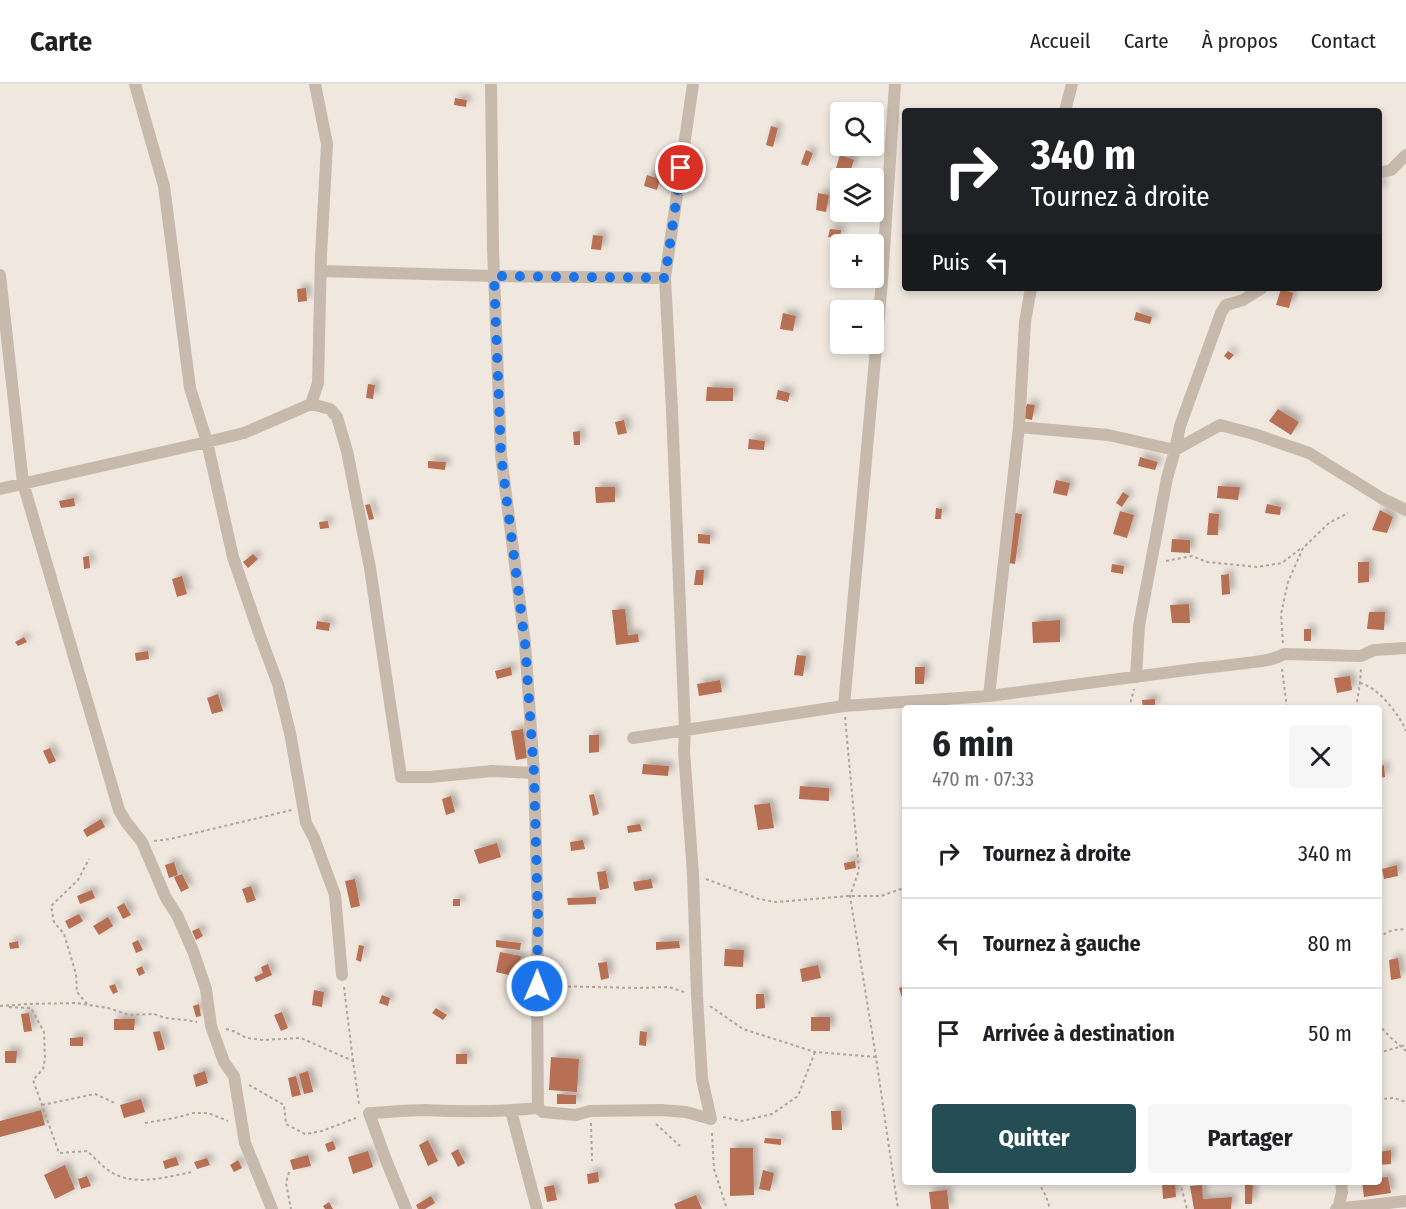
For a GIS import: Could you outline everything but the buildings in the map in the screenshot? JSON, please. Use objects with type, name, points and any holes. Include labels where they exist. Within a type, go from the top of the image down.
[{"type":"street","points":[[135,84],[164,186],[190,388],[207,442],[233,557],[278,684],[290,733],[306,823],[314,838],[335,895],[342,975]]},
{"type":"street","points":[[311,404],[318,383],[327,144],[315,84]]},
{"type":"street","points":[[491,84],[494,276],[501,455],[525,643],[534,773],[538,920],[538,1108]]},
{"type":"street","points":[[406,1209],[386,1160],[371,1113],[424,1110],[511,1111],[538,1108],[543,1112],[576,1115],[590,1112],[641,1110],[686,1112],[711,1119],[702,1079],[697,996],[693,874],[684,751],[673,422],[665,278],[693,84]]},
{"type":"street","points":[[844,705],[882,281],[895,84]]},
{"type":"street","points":[[1066,108],[1072,84]]},
{"type":"street","points":[[1382,172],[1391,170],[1406,155]]},
{"type":"street","points":[[321,271],[665,278]]},
{"type":"street","points":[[0,275],[23,483],[119,810],[142,842],[166,898],[177,915],[193,951],[206,988],[211,1026],[224,1062],[234,1076],[245,1143],[272,1209]]},
{"type":"street","points":[[989,696],[1019,427],[1025,322],[1030,291]]},
{"type":"street","points":[[1136,678],[1138,626],[1162,501],[1180,426],[1221,313],[1226,305],[1243,300],[1257,291]]},
{"type":"street","points":[[0,489],[244,434],[311,404],[330,409],[337,417],[347,451],[370,568],[401,777],[429,777],[492,771],[534,773]]},
{"type":"street","points":[[1019,427],[1108,435],[1175,450],[1220,425],[1309,453],[1383,499],[1406,510]]},
{"type":"street","points":[[633,738],[844,705],[989,696],[1264,661],[1284,654],[1361,656],[1374,650],[1406,648]]},
{"type":"street","points":[[511,1111],[537,1209]]},
{"type":"street","points":[[1341,1185],[1342,1192],[1337,1209],[1406,1201]]},
{"type":"path","points":[[1151,564],[1191,556],[1207,562],[1257,567],[1282,563],[1329,523],[1348,513]]},
{"type":"path","points":[[1287,705],[1282,663],[1284,654],[1281,614],[1288,582],[1302,548]]},
{"type":"path","points":[[1356,705],[1361,656]]},
{"type":"path","points":[[1130,705],[1136,678]]},
{"type":"path","points":[[1360,682],[1371,687],[1380,695],[1402,720],[1406,731]]},
{"type":"path","points":[[844,705],[859,870],[850,896],[898,1209]]},
{"type":"path","points":[[142,842],[170,839],[303,807]]},
{"type":"path","points":[[88,1005],[77,992],[76,974],[64,934],[54,922],[51,906],[78,880],[89,859]]},
{"type":"path","points":[[693,874],[759,899],[776,902],[881,896],[902,889]]},
{"type":"path","points":[[1382,936],[1393,930],[1406,928]]},
{"type":"path","points":[[342,975],[353,1061]]},
{"type":"path","points":[[3,1006],[31,1008],[44,1032],[43,1069],[33,1080],[59,1153],[87,1151],[110,1171],[130,1180],[142,1181],[192,1172]]},
{"type":"path","points":[[1382,1028],[1406,1051]]},
{"type":"path","points":[[1382,1052],[1406,1045]]},
{"type":"path","points":[[727,1209],[714,1169],[711,1119],[717,1120],[725,1117],[741,1121],[772,1114],[798,1096],[815,1052]]},
{"type":"path","points":[[234,1076],[284,1105],[286,1124],[304,1134],[322,1131],[371,1113]]},
{"type":"path","points":[[42,1105],[95,1094],[115,1103]]},
{"type":"path","points":[[1382,1099],[1394,1098],[1406,1102]]},
{"type":"path","points":[[641,1110],[680,1146]]},
{"type":"path","points":[[590,1112],[592,1161]]},
{"type":"path","points":[[144,1122],[193,1113],[208,1113],[242,1126]]},
{"type":"path","points":[[289,1172],[286,1182],[291,1209]]},
{"type":"path","points":[[1040,1185],[1050,1209]]},
{"type":"path","points":[[1181,1185],[1187,1209]]},
{"type":"route","points":[[537,986],[538,920],[534,773],[525,643],[501,455],[494,276],[665,278],[681,168]]}]
